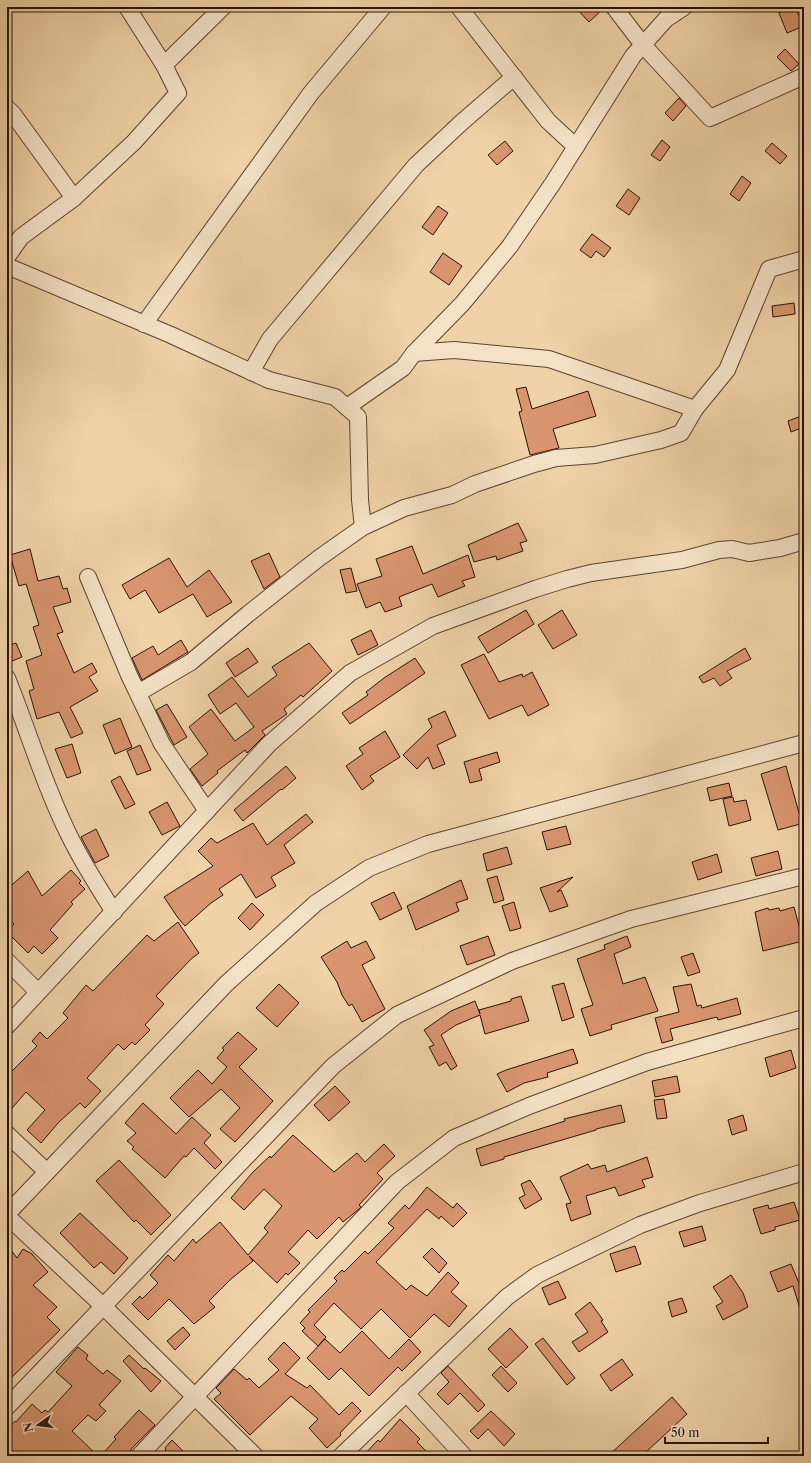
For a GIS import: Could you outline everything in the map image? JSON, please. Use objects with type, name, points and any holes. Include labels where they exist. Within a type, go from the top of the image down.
[{"type":"street","points":[[7,257],[21,237],[74,198],[134,142],[178,93],[164,65],[126,7]]},
{"type":"street","points":[[164,65],[223,7]]},
{"type":"street","points":[[144,324],[311,93],[383,7]]},
{"type":"street","points":[[459,7],[548,120],[576,147]]},
{"type":"street","points":[[614,7],[643,45],[710,118],[804,76]]},
{"type":"street","points":[[346,407],[403,368],[414,353],[462,304],[510,246],[576,147],[633,56],[666,18],[684,7]]},
{"type":"street","points":[[251,372],[270,340],[416,165],[462,122],[514,77]]},
{"type":"street","points":[[7,108],[13,114],[74,198]]},
{"type":"street","points":[[138,693],[191,662],[248,614],[319,558],[363,527],[404,508],[452,495],[475,484],[534,464],[556,458],[595,455],[661,440],[681,433],[695,409],[727,370],[769,269],[804,259]]},
{"type":"street","points":[[7,266],[144,324],[269,380],[336,397],[358,417],[360,500],[363,527]]},
{"type":"street","points":[[414,353],[454,350],[549,360],[695,409]]},
{"type":"street","points":[[7,1026],[269,744],[350,674],[433,626],[535,589],[591,573],[682,560],[719,550],[732,549],[749,553],[780,548],[804,541]]},
{"type":"street","points":[[88,577],[138,693],[162,744],[207,811]]},
{"type":"street","points":[[7,678],[49,790],[69,835],[90,875],[114,912]]},
{"type":"street","points":[[255,1456],[103,1306],[7,1215],[226,984],[316,903],[369,868],[428,844],[804,743]]},
{"type":"street","points":[[7,1407],[333,1066],[397,1015],[512,961],[631,919],[804,876]]},
{"type":"street","points":[[7,961],[38,992]]},
{"type":"street","points":[[139,1456],[397,1182],[454,1138],[529,1106],[647,1062],[804,1018]]},
{"type":"street","points":[[7,1134],[47,1172]]},
{"type":"street","points":[[341,1456],[507,1297],[537,1274],[640,1225],[700,1203],[804,1172]]},
{"type":"street","points":[[406,1393],[464,1456]]},
{"type":"building","points":[[575,7],[605,7],[589,22]]},
{"type":"building","points":[[795,7],[799,16],[804,14],[804,26],[787,33],[779,13]]},
{"type":"building","points":[[785,49],[799,64],[791,71],[777,57]]},
{"type":"building","points":[[679,98],[686,106],[673,121],[665,113]]},
{"type":"building","points":[[662,140],[670,147],[660,161],[651,155]]},
{"type":"building","points":[[505,141],[513,151],[497,165],[488,155]]},
{"type":"building","points":[[772,143],[787,156],[780,164],[765,151]]},
{"type":"building","points":[[742,176],[751,183],[739,201],[730,194]]},
{"type":"building","points":[[628,189],[640,198],[629,215],[616,206]]},
{"type":"building","points":[[438,206],[448,213],[433,235],[422,227]]},
{"type":"building","points":[[592,234],[611,248],[604,257],[596,251],[591,258],[580,250]]},
{"type":"building","points":[[443,253],[462,266],[449,285],[430,272]]},
{"type":"building","points":[[794,303],[795,314],[773,317],[772,306]]},
{"type":"building","points":[[526,387],[532,409],[588,391],[596,416],[553,429],[559,448],[530,455],[519,412],[522,411],[516,389]]},
{"type":"building","points":[[804,415],[804,427],[791,432],[788,421]]},
{"type":"building","points":[[518,523],[527,541],[520,543],[523,551],[497,560],[496,556],[474,562],[468,545]]},
{"type":"building","points":[[412,546],[423,574],[468,555],[475,577],[462,581],[465,586],[438,597],[432,584],[399,597],[402,606],[385,612],[380,602],[366,608],[357,584],[382,576],[376,559]]},
{"type":"building","points":[[30,549],[38,581],[59,576],[63,589],[67,588],[71,602],[53,607],[63,632],[57,634],[74,673],[92,663],[97,672],[89,677],[98,691],[70,707],[83,733],[71,738],[59,712],[37,719],[29,691],[34,689],[26,661],[42,655],[33,627],[39,625],[26,584],[19,586],[10,555]]},
{"type":"building","points":[[269,553],[280,577],[264,589],[251,561]]},
{"type":"building","points":[[169,558],[187,587],[209,570],[232,602],[207,617],[193,594],[159,613],[145,590],[130,599],[122,585]]},
{"type":"building","points":[[351,568],[357,591],[346,593],[340,570]]},
{"type":"building","points":[[526,610],[534,624],[488,653],[478,637]]},
{"type":"building","points":[[562,610],[577,635],[553,649],[538,625]]},
{"type":"building","points":[[371,630],[378,645],[358,655],[351,640]]},
{"type":"building","points":[[181,640],[188,652],[142,680],[132,658],[153,646],[158,655]]},
{"type":"building","points":[[16,643],[22,657],[7,663],[7,646]]},
{"type":"building","points":[[309,643],[332,671],[303,697],[301,695],[284,709],[287,714],[262,731],[265,735],[247,753],[245,750],[217,771],[218,773],[202,786],[190,769],[208,754],[189,727],[211,709],[235,741],[254,727],[236,703],[220,714],[208,695],[232,677],[248,697],[277,675],[272,667]]},
{"type":"building","points":[[248,648],[258,662],[235,677],[226,663]]},
{"type":"building","points":[[745,648],[751,659],[727,671],[732,678],[720,686],[714,678],[703,683],[699,677]]},
{"type":"building","points":[[484,654],[499,682],[522,674],[523,677],[532,672],[549,705],[528,716],[522,705],[489,719],[461,665]]},
{"type":"building","points":[[415,658],[425,673],[350,724],[342,713],[368,695],[366,692],[384,678]]},
{"type":"building","points":[[167,704],[187,737],[174,745],[156,710]]},
{"type":"building","points":[[445,711],[456,736],[437,745],[445,764],[433,769],[428,757],[417,769],[403,755],[432,727],[428,719]]},
{"type":"building","points":[[120,718],[132,747],[115,754],[103,725]]},
{"type":"building","points":[[385,731],[400,757],[370,776],[374,781],[362,790],[346,766],[363,754],[359,748]]},
{"type":"building","points":[[72,744],[81,773],[67,778],[55,749]]},
{"type":"building","points":[[140,745],[151,770],[137,775],[127,751]]},
{"type":"building","points":[[497,752],[500,762],[479,769],[482,780],[470,783],[464,762]]},
{"type":"building","points":[[286,766],[296,778],[243,821],[234,810]]},
{"type":"building","points":[[786,766],[799,813],[804,811],[804,823],[778,830],[761,774]]},
{"type":"building","points":[[120,776],[135,804],[125,809],[111,781]]},
{"type":"building","points":[[729,783],[732,796],[710,801],[707,788]]},
{"type":"building","points":[[733,797],[734,802],[746,800],[751,820],[729,826],[723,799]]},
{"type":"building","points":[[167,802],[180,826],[162,835],[149,812]]},
{"type":"building","points":[[306,814],[313,822],[284,845],[295,863],[271,877],[276,886],[256,898],[241,874],[219,889],[223,895],[211,903],[185,926],[178,918],[164,897],[213,866],[198,851],[211,838],[217,843],[253,823],[267,845]]},
{"type":"building","points":[[566,826],[571,844],[547,850],[542,832]]},
{"type":"building","points":[[96,829],[109,856],[95,863],[81,837]]},
{"type":"building","points":[[507,847],[512,864],[487,871],[483,854]]},
{"type":"building","points":[[778,851],[782,869],[756,876],[751,858]]},
{"type":"building","points":[[717,854],[722,872],[698,880],[692,862]]},
{"type":"building","points":[[71,870],[81,881],[79,883],[85,889],[71,902],[73,904],[50,930],[58,938],[42,954],[34,946],[28,953],[7,932],[14,924],[7,916],[7,889],[28,871],[42,896]]},
{"type":"building","points":[[497,876],[504,900],[494,903],[487,879]]},
{"type":"building","points":[[573,877],[557,892],[561,890],[568,906],[550,912],[540,888]]},
{"type":"building","points":[[461,880],[468,899],[456,903],[459,911],[416,930],[407,906]]},
{"type":"building","points":[[394,892],[402,909],[380,920],[371,903]]},
{"type":"building","points":[[514,902],[521,928],[510,931],[502,906]]},
{"type":"building","points":[[252,903],[264,915],[250,930],[238,918]]},
{"type":"building","points":[[794,907],[803,941],[763,951],[755,912],[768,908],[769,910],[779,908],[780,911]]},
{"type":"building","points":[[178,922],[199,953],[191,959],[156,996],[164,1004],[145,1025],[150,1030],[135,1045],[132,1042],[124,1050],[118,1044],[87,1078],[101,1091],[85,1108],[80,1103],[59,1122],[41,1143],[27,1130],[45,1110],[26,1092],[7,1114],[7,1076],[37,1046],[32,1041],[40,1032],[47,1039],[68,1018],[63,1013],[86,985],[93,991],[147,935],[154,941]]},
{"type":"building","points":[[488,936],[495,955],[467,965],[460,946]]},
{"type":"building","points":[[627,936],[631,947],[614,954],[623,984],[645,977],[658,1011],[611,1025],[612,1029],[590,1036],[581,1009],[593,1005],[577,959],[605,949],[604,945]]},
{"type":"building","points":[[347,941],[351,948],[366,941],[375,958],[362,965],[385,1009],[362,1022],[352,1004],[349,1006],[342,995],[337,982],[321,957]]},
{"type":"building","points":[[693,953],[700,972],[688,976],[681,957]]},
{"type":"building","points":[[564,983],[574,1017],[562,1021],[552,986]]},
{"type":"building","points":[[279,984],[299,1003],[277,1027],[256,1008]]},
{"type":"building","points":[[691,984],[697,1006],[701,1005],[702,1008],[737,998],[741,1014],[718,1020],[717,1017],[670,1029],[673,1040],[662,1043],[655,1018],[679,1012],[673,987]]},
{"type":"building","points":[[521,996],[529,1021],[485,1034],[480,1015],[456,1025],[441,1035],[457,1066],[451,1070],[446,1062],[439,1066],[429,1047],[434,1045],[424,1030],[451,1011],[475,1001],[480,1014],[479,1010],[511,1001],[511,999]]},
{"type":"building","points":[[238,1032],[257,1049],[239,1067],[273,1101],[235,1142],[220,1129],[240,1108],[221,1089],[189,1117],[170,1098],[198,1070],[212,1084],[227,1067],[217,1058],[224,1050],[222,1048]]},
{"type":"building","points":[[573,1049],[578,1063],[547,1073],[548,1077],[524,1083],[507,1092],[497,1074],[506,1070]]},
{"type":"building","points":[[791,1050],[796,1068],[770,1077],[765,1058]]},
{"type":"building","points":[[677,1076],[680,1092],[655,1097],[652,1081]]},
{"type":"building","points":[[335,1086],[350,1102],[329,1121],[314,1105]]},
{"type":"building","points":[[664,1099],[667,1118],[657,1119],[654,1100]]},
{"type":"building","points":[[143,1103],[176,1134],[192,1117],[211,1135],[204,1143],[222,1162],[215,1169],[194,1148],[186,1157],[184,1156],[165,1178],[132,1149],[134,1147],[127,1141],[136,1133],[125,1123]]},
{"type":"building","points":[[621,1105],[625,1122],[596,1129],[504,1157],[504,1159],[481,1166],[476,1149],[565,1121],[564,1119]]},
{"type":"building","points":[[743,1115],[747,1130],[732,1135],[728,1120]]},
{"type":"building","points":[[293,1135],[334,1172],[357,1153],[365,1162],[384,1144],[395,1156],[377,1173],[383,1179],[359,1205],[361,1207],[359,1209],[343,1222],[339,1217],[317,1239],[308,1230],[288,1252],[300,1263],[288,1275],[286,1273],[277,1283],[249,1256],[253,1261],[231,1279],[209,1301],[215,1307],[194,1324],[169,1299],[148,1320],[132,1304],[140,1296],[142,1299],[158,1283],[150,1275],[168,1255],[174,1261],[193,1239],[196,1243],[220,1222],[248,1255],[268,1232],[264,1228],[282,1206],[264,1189],[244,1210],[231,1198],[253,1172],[270,1156],[271,1158]]},
{"type":"building","points":[[647,1157],[653,1177],[642,1180],[645,1187],[619,1196],[615,1187],[586,1196],[591,1214],[571,1221],[566,1204],[571,1203],[560,1177],[588,1164],[591,1169],[605,1165],[607,1172]]},
{"type":"building","points":[[119,1160],[171,1215],[151,1235],[136,1220],[134,1222],[96,1181]]},
{"type":"building","points":[[530,1180],[542,1199],[525,1209],[519,1198],[525,1195],[521,1184]]},
{"type":"building","points":[[427,1187],[453,1208],[457,1203],[467,1213],[453,1227],[441,1216],[439,1219],[427,1209],[376,1262],[406,1290],[411,1285],[427,1296],[448,1272],[459,1283],[451,1292],[467,1306],[449,1327],[434,1314],[410,1338],[381,1309],[361,1329],[334,1303],[314,1325],[326,1337],[318,1346],[302,1331],[305,1328],[300,1323],[310,1312],[308,1310],[337,1281],[334,1278],[342,1270],[344,1272],[365,1251],[368,1254],[394,1228],[388,1223],[405,1205],[409,1209]]},
{"type":"building","points":[[794,1202],[800,1220],[775,1227],[775,1230],[761,1234],[753,1209],[768,1205],[769,1209]]},
{"type":"building","points":[[80,1213],[128,1258],[114,1274],[101,1262],[94,1268],[60,1233]]},
{"type":"building","points":[[702,1226],[706,1240],[684,1247],[679,1232]]},
{"type":"building","points":[[7,1245],[17,1258],[23,1249],[32,1254],[48,1272],[33,1285],[57,1307],[47,1317],[60,1330],[7,1382]]},
{"type":"building","points":[[635,1246],[641,1264],[616,1272],[610,1254]]},
{"type":"building","points":[[432,1248],[447,1263],[439,1273],[423,1257]]},
{"type":"building","points":[[791,1264],[799,1283],[804,1281],[804,1314],[802,1315],[793,1286],[778,1292],[770,1272]]},
{"type":"building","points":[[731,1275],[743,1293],[748,1307],[723,1320],[716,1306],[723,1302],[713,1287]]},
{"type":"building","points":[[558,1281],[566,1298],[549,1305],[542,1288]]},
{"type":"building","points":[[682,1298],[687,1312],[672,1317],[668,1302]]},
{"type":"building","points":[[590,1302],[603,1320],[601,1321],[608,1332],[579,1352],[572,1342],[588,1332],[575,1314]]},
{"type":"building","points":[[183,1327],[190,1335],[175,1350],[167,1341]]},
{"type":"building","points":[[510,1328],[528,1347],[506,1368],[488,1349]]},
{"type":"building","points":[[362,1331],[389,1359],[409,1339],[421,1352],[402,1371],[398,1367],[369,1396],[341,1368],[329,1380],[307,1358],[325,1339],[340,1353]]},
{"type":"building","points":[[543,1338],[575,1378],[567,1385],[535,1344]]},
{"type":"building","points":[[284,1342],[300,1358],[285,1374],[307,1388],[310,1385],[339,1415],[352,1402],[361,1411],[340,1433],[341,1435],[327,1448],[309,1428],[318,1419],[291,1396],[250,1435],[214,1399],[221,1393],[216,1388],[234,1369],[247,1380],[249,1378],[259,1388],[279,1370],[268,1359]]},
{"type":"building","points":[[78,1347],[88,1355],[86,1359],[103,1374],[107,1370],[121,1381],[99,1405],[106,1411],[96,1421],[88,1415],[72,1431],[98,1456],[7,1456],[11,1449],[7,1445],[7,1429],[15,1421],[16,1422],[32,1404],[42,1413],[45,1410],[48,1412],[72,1386],[56,1372]]},
{"type":"building","points":[[129,1355],[144,1369],[145,1368],[161,1381],[151,1392],[123,1361]]},
{"type":"building","points":[[622,1359],[633,1375],[611,1391],[600,1375]]},
{"type":"building","points":[[448,1366],[485,1405],[478,1412],[460,1393],[448,1405],[437,1394],[449,1382],[441,1373]]},
{"type":"building","points":[[501,1366],[517,1383],[508,1392],[492,1375]]},
{"type":"building","points":[[672,1397],[687,1414],[645,1453],[643,1451],[638,1456],[608,1456]]},
{"type":"building","points":[[139,1410],[155,1425],[131,1449],[130,1456],[110,1456],[105,1451],[116,1439],[114,1437]]},
{"type":"building","points":[[491,1411],[515,1434],[504,1446],[488,1429],[478,1439],[470,1431]]},
{"type":"building","points":[[400,1419],[420,1439],[417,1442],[431,1456],[363,1456],[378,1440],[380,1442]]},
{"type":"building","points":[[172,1440],[188,1456],[161,1456],[166,1450],[165,1448]]}]
